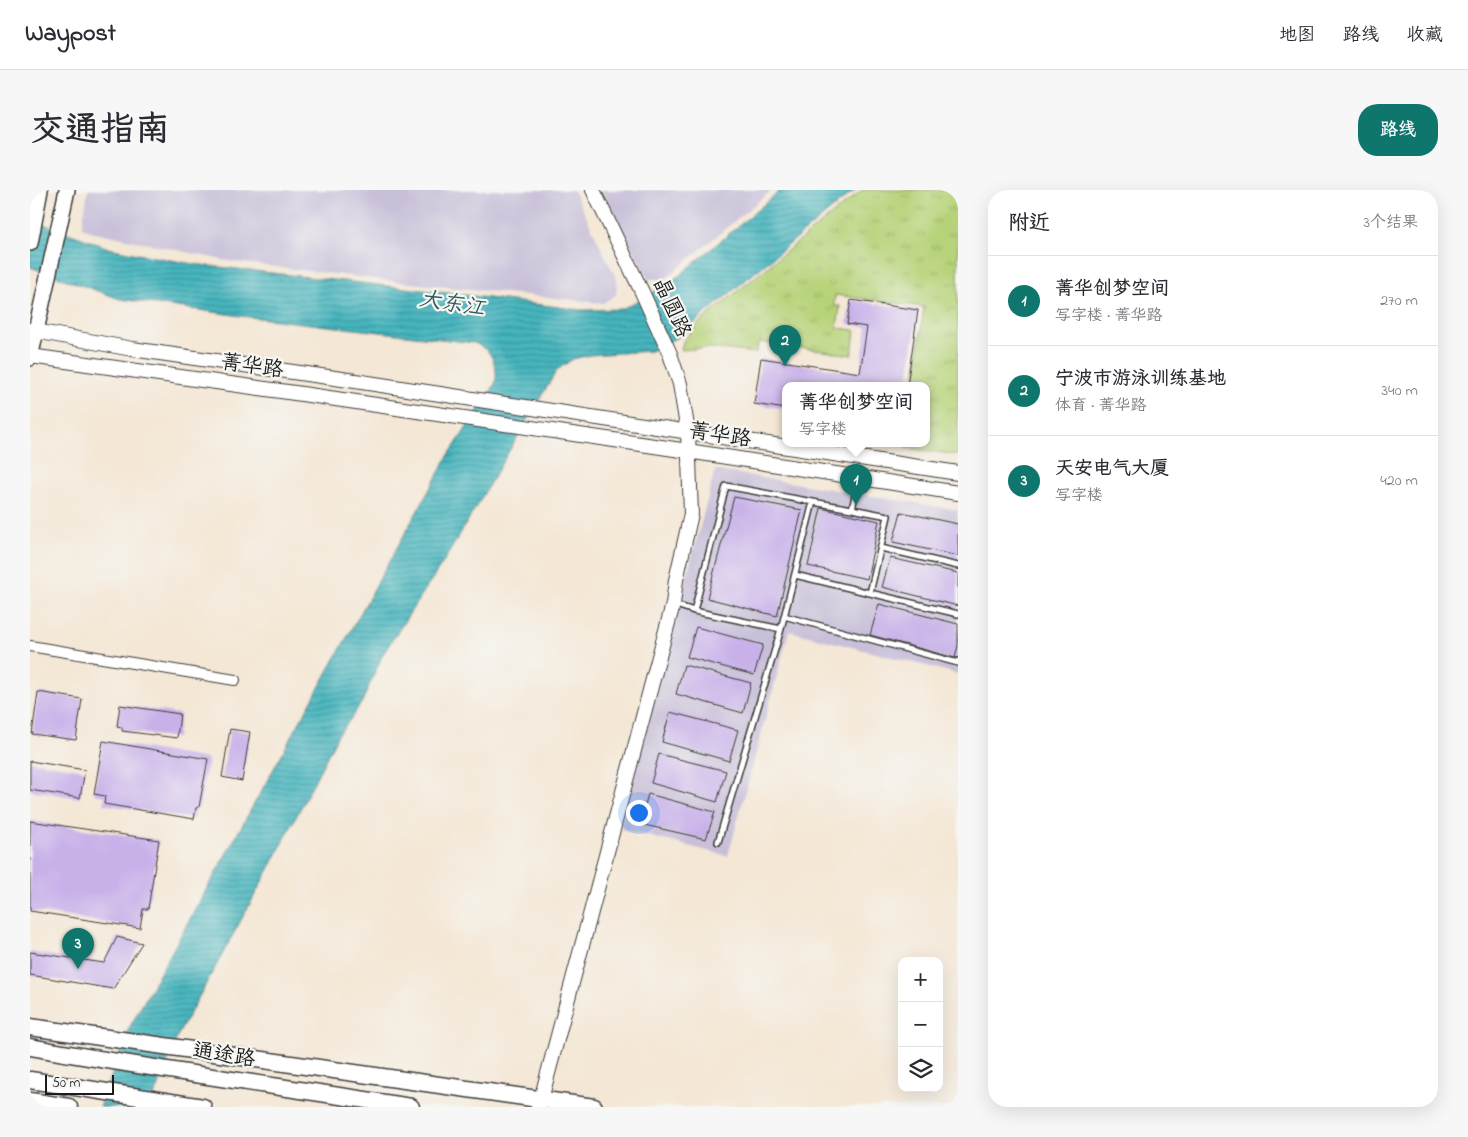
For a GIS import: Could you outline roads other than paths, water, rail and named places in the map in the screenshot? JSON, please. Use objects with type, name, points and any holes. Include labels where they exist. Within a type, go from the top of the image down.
[{"type":"main road","points":[[30,243],[40,190]]},
{"type":"main road","points":[[30,357],[33,331],[67,190]]},
{"type":"main road","points":[[30,1027],[540,1103],[594,1107]]},
{"type":"main road","name":"通途路","points":[[30,1047],[108,1061],[411,1107]]},
{"type":"main road","points":[[30,1080],[203,1107]]},
{"type":"main road","points":[[30,1101],[69,1107]]},
{"type":"street","name":"晶圆路","points":[[540,1103],[673,604],[676,580],[691,514],[688,432],[680,384],[670,354],[642,292],[592,190]]},
{"type":"street","name":"菁华路","points":[[33,331],[132,349],[782,446]]},
{"type":"street","name":"菁华路","points":[[30,357],[302,394],[958,493]]},
{"type":"street","name":"菁华路","points":[[787,447],[958,473]]},
{"type":"street","points":[[30,646],[235,680]]},
{"type":"lane","points":[[852,509],[859,478]]},
{"type":"lane","points":[[694,611],[726,486],[888,516],[870,593]]},
{"type":"lane","points":[[718,842],[781,629],[813,502]]},
{"type":"lane","points":[[880,548],[958,566]]},
{"type":"lane","points":[[795,575],[958,614]]},
{"type":"lane","points":[[673,604],[694,611],[781,629]]},
{"type":"lane","points":[[784,616],[958,663],[958,661]]},
{"type":"water","name":"大东江","points":[[781,190],[855,190],[701,317],[682,335],[651,351],[590,355],[573,359],[557,370],[444,561],[383,654],[362,702],[339,733],[273,862],[178,1035],[150,1107],[100,1107],[129,1028],[448,456],[494,386],[496,372],[494,361],[488,352],[475,343],[241,316],[120,299],[30,267],[30,219],[109,248],[193,264],[581,310],[622,309],[661,288],[680,275]]},
{"type":"place","name":"宁波市游泳训练基地","points":[[785,366]]},
{"type":"place","name":"菁华创梦空间","points":[[856,505]]},
{"type":"place","name":"天安电气大厦","points":[[78,969]]}]
